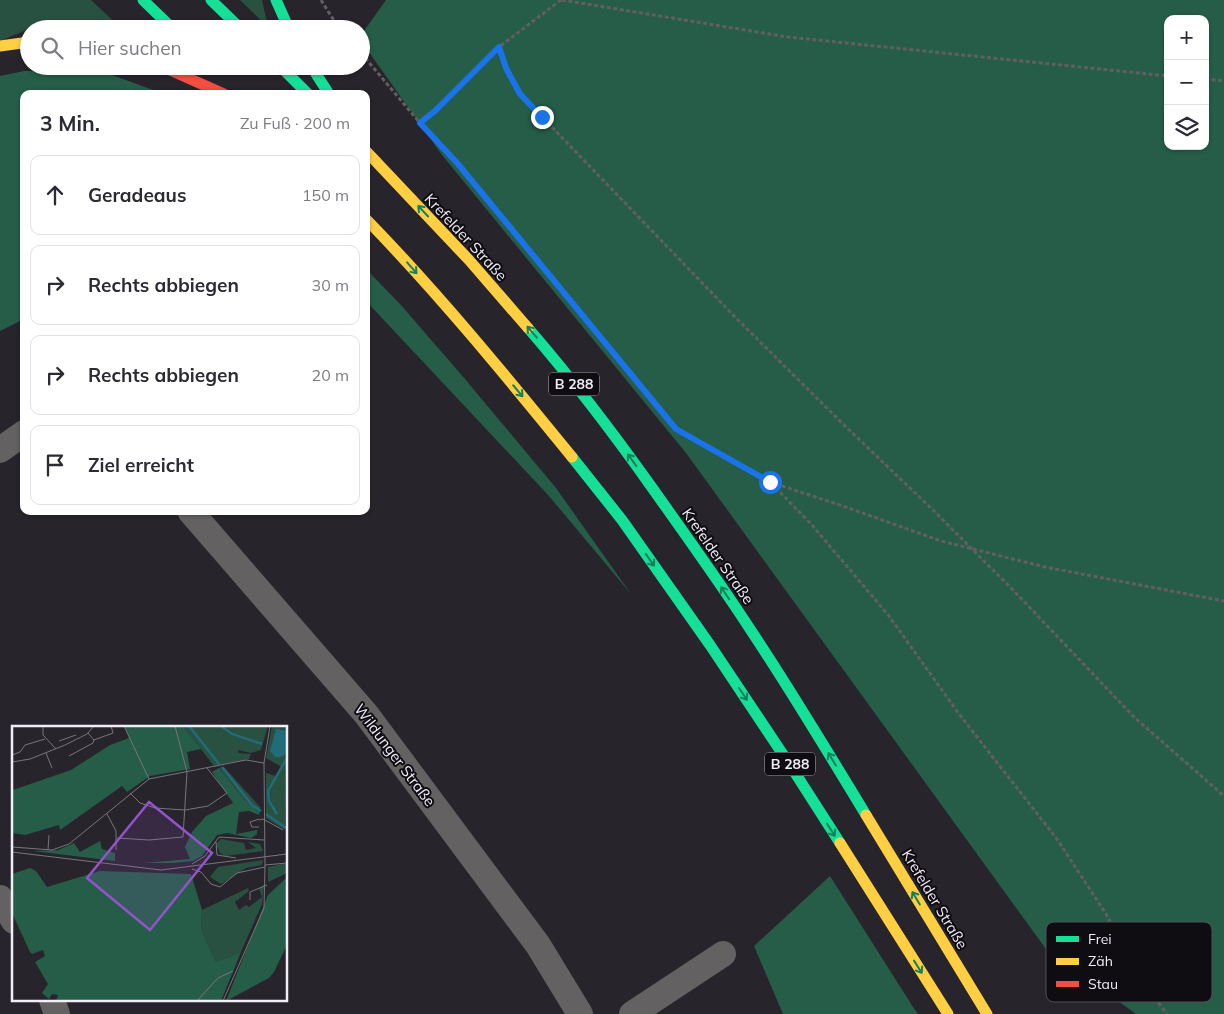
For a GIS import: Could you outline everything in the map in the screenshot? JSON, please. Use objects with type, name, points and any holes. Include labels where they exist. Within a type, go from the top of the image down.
[{"type":"highway","points":[[142,0],[163,20]]},
{"type":"highway","points":[[210,0],[231,20]]},
{"type":"highway","points":[[276,0],[285,20]]},
{"type":"highway","points":[[0,46],[20,43]]},
{"type":"highway","points":[[181,75],[215,90]]},
{"type":"highway","points":[[289,75],[304,90]]},
{"type":"highway","points":[[317,75],[326,90]]},
{"type":"highway","name":"Krefelder Straße","points":[[370,154],[469,260],[556,360],[627,453],[696,549],[813,728],[987,1014]]},
{"type":"highway","name":"B 288","points":[[370,224],[401,255],[510,381],[622,520],[710,645],[785,757],[948,1014]]},
{"type":"street","points":[[0,450],[20,436]]},
{"type":"street","name":"Wildunger Straße","points":[[193,515],[366,714],[538,945],[580,1014]]},
{"type":"street","points":[[0,898],[12,918]]},
{"type":"street","points":[[632,1014],[723,954]]},
{"type":"street","points":[[53,1002],[57,1014]]},
{"type":"path","points":[[321,0],[334,20]]},
{"type":"path","points":[[420,123],[436,110],[499,47],[561,0],[788,37],[1164,76]]},
{"type":"path","points":[[499,47],[506,68],[520,94],[737,319],[933,510],[1134,717],[1224,796]]},
{"type":"path","points":[[370,64],[420,123],[458,164],[676,429],[770,482],[941,541],[1045,566],[1224,601]]},
{"type":"path","points":[[1209,79],[1224,81]]},
{"type":"path","points":[[770,482],[812,525],[889,616],[959,714],[1057,839],[1110,922]]},
{"type":"path","points":[[1158,1002],[1167,1014]]},
{"type":"green space","points":[[0,0],[91,0],[112,20],[20,20],[20,33],[0,41]]},
{"type":"green space","points":[[240,0],[262,0],[266,20],[261,20]]},
{"type":"green space","points":[[386,0],[1224,0],[1224,1014],[1136,1014],[1119,1002],[1212,1002],[1212,922],[1046,922],[1046,949],[686,453],[442,155],[370,54],[370,22]]},
{"type":"green space","points":[[20,72],[20,75],[112,75],[153,90],[20,90],[20,321],[0,331],[0,76]]},
{"type":"green space","points":[[370,273],[400,304],[465,379],[556,488],[631,594],[549,496],[370,305]]},
{"type":"green space","points":[[830,876],[918,1014],[783,1014],[754,946]]},
{"type":"traffic: fast","points":[[143,0],[164,20]]},
{"type":"traffic: fast","points":[[211,0],[232,20]]},
{"type":"traffic: fast","points":[[276,0],[285,20]]},
{"type":"traffic: fast","points":[[289,75],[304,90]]},
{"type":"traffic: fast","points":[[317,75],[326,90]]},
{"type":"traffic: fast","points":[[528,328],[608,428],[716,578],[781,677],[866,815]]},
{"type":"traffic: fast","points":[[572,457],[622,520],[710,645],[840,843]]},
{"type":"traffic: slow","points":[[0,46],[20,43]]},
{"type":"traffic: slow","points":[[370,155],[469,260],[528,328]]},
{"type":"traffic: slow","points":[[370,223],[446,306],[572,457]]},
{"type":"traffic: slow","points":[[866,815],[987,1014]]},
{"type":"traffic: slow","points":[[840,843],[948,1014]]},
{"type":"traffic: jam","points":[[181,75],[215,90]]},
{"type":"route","points":[[542,117],[520,94],[506,68],[499,47],[436,110],[420,123],[458,164],[676,429],[770,482]]}]
